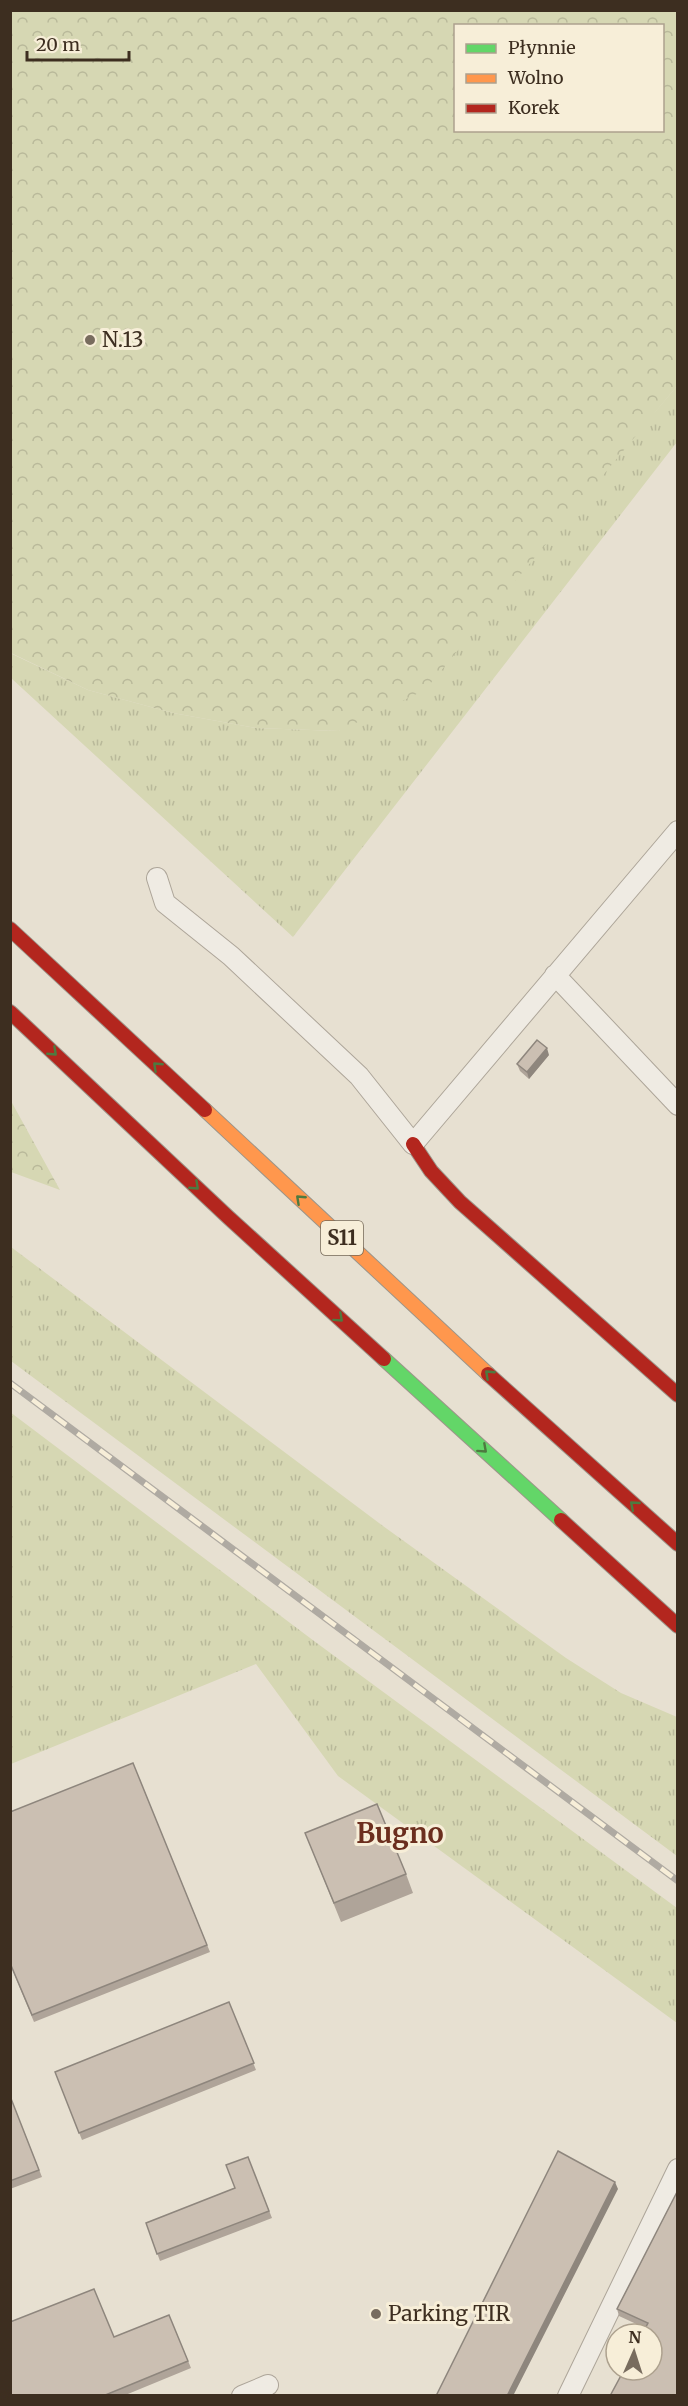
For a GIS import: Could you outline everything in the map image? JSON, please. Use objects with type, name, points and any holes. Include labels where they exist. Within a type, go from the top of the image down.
[{"type":"main road","name":"S11","points":[[10,928],[544,1426],[678,1544]]},
{"type":"main road","points":[[10,1012],[228,1217],[678,1626]]},
{"type":"main road","points":[[413,1144],[431,1172],[459,1202],[678,1395]]},
{"type":"lane","points":[[157,878],[165,903],[231,956],[359,1076],[413,1144],[678,831]]},
{"type":"lane","points":[[555,975],[678,1105]]},
{"type":"lane","points":[[568,2396],[678,2169]]},
{"type":"lane","points":[[242,2396],[268,2385]]},
{"type":"green space","points":[[10,11],[677,11],[677,386],[425,690],[339,731],[256,728],[173,713],[88,690],[11,653]]},
{"type":"green space","points":[[677,386],[677,442],[293,937],[11,678],[10,653],[88,690],[173,713],[256,728],[339,731],[655,412]]},
{"type":"green space","points":[[11,1101],[60,1190],[11,1172]]},
{"type":"green space","points":[[11,1247],[383,1526],[566,1658],[621,1693],[677,1717],[677,1856],[11,1361]]},
{"type":"green space","points":[[10,1412],[314,1641],[677,1908],[677,2023],[338,1776],[256,1664],[11,1764]]},
{"type":"building","points":[[537,1040],[547,1048],[527,1072],[517,1064]]},
{"type":"building","points":[[133,1763],[207,1945],[32,2015],[10,1963],[10,1812]]},
{"type":"building","points":[[377,1804],[406,1874],[334,1903],[305,1833]]},
{"type":"building","points":[[229,2002],[254,2063],[79,2133],[55,2072]]},
{"type":"building","points":[[10,2096],[39,2170],[10,2181]]},
{"type":"building","points":[[558,2151],[615,2182],[507,2396],[436,2396]]},
{"type":"building","points":[[248,2157],[269,2211],[157,2254],[146,2223],[235,2188],[226,2165]]},
{"type":"building","points":[[678,2190],[678,2396],[610,2396],[618,2382],[664,2382],[664,2322],[646,2322],[617,2309]]},
{"type":"building","points":[[94,2289],[114,2337],[169,2315],[188,2361],[103,2396],[10,2396],[10,2322]]},
{"type":"railway","points":[[10,1383],[678,1881]]},
{"type":"traffic: fast","points":[[384,1359],[561,1520]]},
{"type":"traffic: slow","points":[[205,1110],[488,1374]]},
{"type":"traffic: jam","points":[[10,929],[205,1110]]},
{"type":"traffic: jam","points":[[10,1012],[228,1217],[384,1359]]},
{"type":"traffic: jam","points":[[413,1144],[431,1171],[460,1202],[678,1395]]},
{"type":"traffic: jam","points":[[488,1374],[678,1544]]},
{"type":"traffic: jam","points":[[561,1520],[678,1626]]},
{"type":"place","name":"N.13","points":[[90,340]]},
{"type":"place","name":"Parking TIR","points":[[376,2314]]},
{"type":"district","name":"Bugno","points":[[400,1834]]}]
